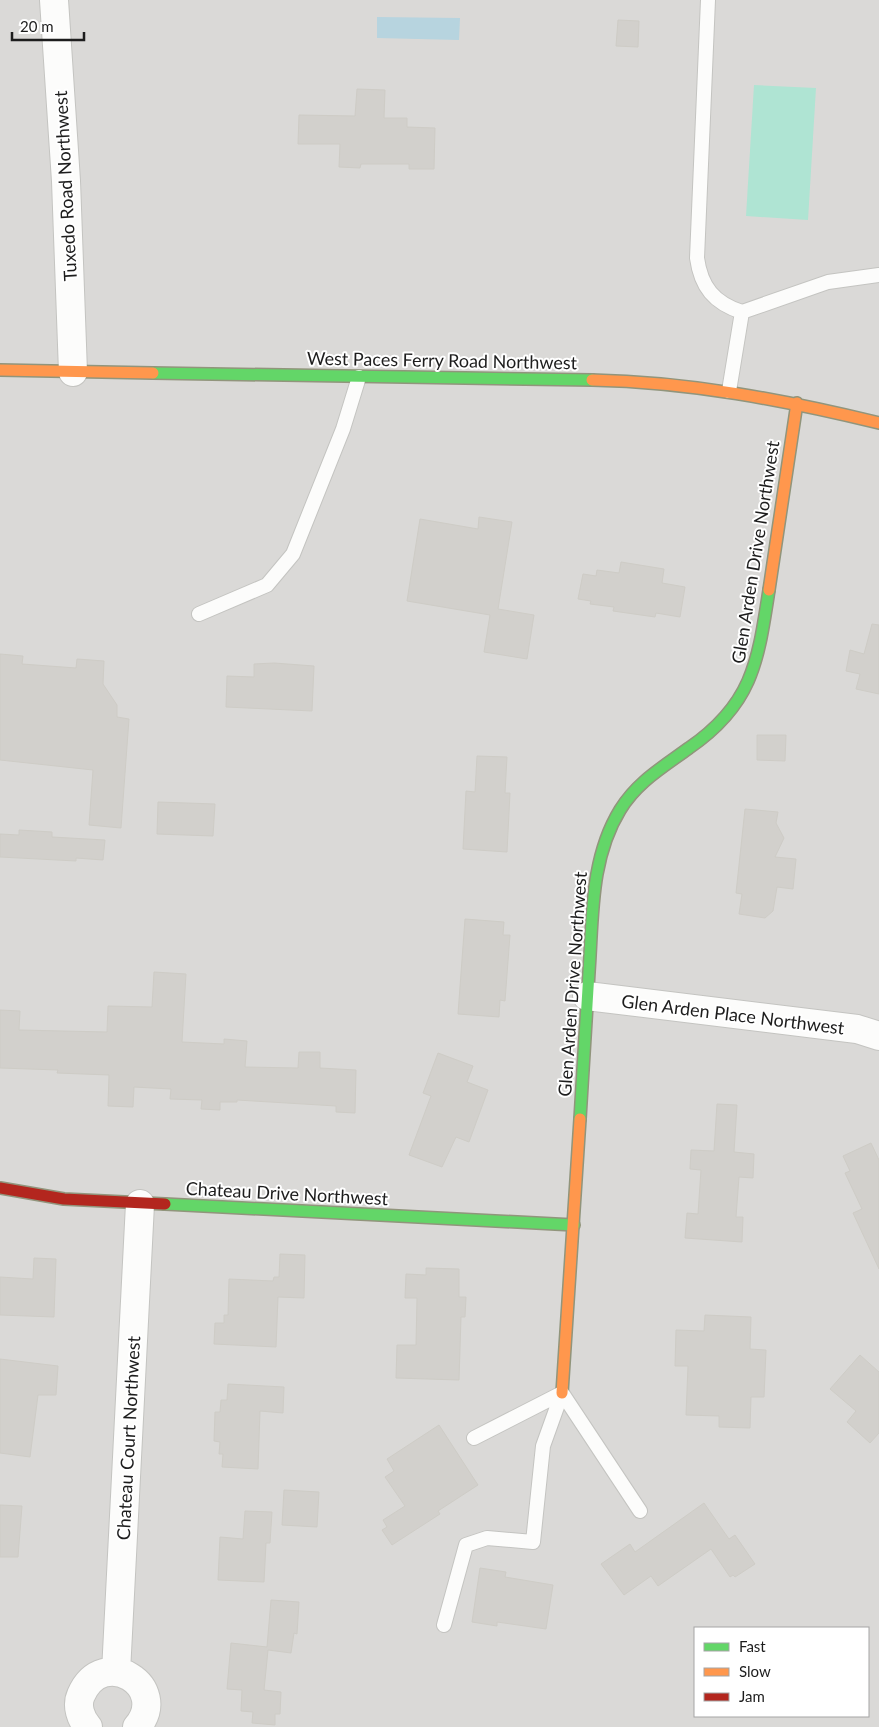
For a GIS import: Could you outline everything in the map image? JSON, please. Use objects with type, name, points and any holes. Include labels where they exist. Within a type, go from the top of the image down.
[{"type":"street","name":"Tuxedo Road Northwest","points":[[54,0],[66,181],[73,372]]},
{"type":"street","name":"West Paces Ferry Road Northwest","points":[[0,370],[637,381],[728,390],[797,403],[879,423]]},
{"type":"street","name":"Glen Arden Drive Northwest","points":[[562,1393],[595,878],[602,847],[612,823],[629,797],[648,776],[722,724],[739,702],[752,676],[758,652],[797,403]]},
{"type":"street","name":"Glen Arden Place Northwest","points":[[587,996],[857,1030],[879,1036]]},
{"type":"street","name":"Chateau Drive Northwest","points":[[0,1188],[64,1199],[140,1204],[574,1224]]},
{"type":"street","name":"Chateau Court Northwest","points":[[116,1672],[140,1204]]},
{"type":"street","points":[[88,1727],[82,1720],[79,1700],[86,1683],[102,1672],[122,1672],[138,1682],[146,1699],[144,1718],[137,1727]]},
{"type":"lane","points":[[708,0],[697,258],[702,282],[708,292],[726,307],[742,312],[828,282],[879,275]]},
{"type":"lane","points":[[728,390],[742,312]]},
{"type":"lane","points":[[199,614],[267,585],[293,554],[343,429],[359,377]]},
{"type":"lane","points":[[474,1438],[562,1393]]},
{"type":"lane","points":[[562,1393],[640,1511]]},
{"type":"lane","points":[[444,1626],[466,1545],[487,1538],[533,1542],[543,1446],[562,1393]]},
{"type":"shaded area","points":[[0,0],[879,0],[879,1727],[0,1727]]},
{"type":"green space","points":[[754,85],[816,88],[808,220],[746,216]]},
{"type":"water","points":[[377,17],[460,18],[459,40],[377,38]]},
{"type":"building","points":[[618,20],[639,21],[638,47],[616,46]]},
{"type":"building","points":[[357,89],[385,90],[384,118],[407,118],[407,127],[435,128],[434,169],[409,169],[409,164],[361,164],[360,168],[339,167],[340,144],[298,144],[299,115],[355,116]]},
{"type":"building","points":[[479,517],[512,522],[498,609],[534,615],[527,659],[484,652],[490,615],[407,601],[420,519],[478,529]]},
{"type":"building","points":[[621,562],[664,569],[662,583],[685,587],[680,617],[656,613],[655,617],[613,611],[614,607],[590,604],[591,601],[578,599],[583,574],[596,576],[597,570],[619,573]]},
{"type":"building","points":[[872,624],[879,625],[879,694],[856,689],[860,674],[846,671],[850,650],[864,654]]},
{"type":"building","points":[[0,654],[23,656],[22,664],[76,668],[77,659],[104,661],[103,684],[117,705],[117,717],[129,719],[121,828],[89,825],[93,770],[0,760]]},
{"type":"building","points":[[274,663],[314,666],[312,711],[226,707],[227,676],[254,677],[254,664]]},
{"type":"building","points":[[757,735],[786,735],[785,761],[757,760]]},
{"type":"building","points":[[477,756],[507,757],[505,793],[510,793],[507,852],[463,849],[466,791],[475,792]]},
{"type":"building","points":[[158,802],[215,804],[213,836],[157,834]]},
{"type":"building","points":[[745,809],[778,812],[776,823],[784,838],[775,857],[796,859],[793,889],[777,887],[773,911],[765,918],[739,914],[742,894],[736,893]]},
{"type":"building","points":[[19,830],[52,832],[52,837],[105,840],[103,860],[76,858],[76,861],[0,857],[0,834],[19,835]]},
{"type":"building","points":[[465,919],[504,922],[503,935],[510,935],[505,1001],[500,1000],[499,1017],[458,1014]]},
{"type":"building","points":[[154,972],[186,974],[182,1042],[224,1044],[224,1039],[247,1041],[245,1067],[298,1068],[299,1052],[320,1052],[320,1068],[356,1070],[355,1113],[336,1112],[336,1106],[237,1100],[237,1102],[220,1102],[220,1110],[201,1109],[202,1100],[170,1099],[171,1089],[134,1087],[133,1107],[108,1106],[109,1075],[57,1073],[58,1070],[0,1068],[0,1010],[20,1011],[19,1030],[107,1032],[108,1006],[152,1007]]},
{"type":"building","points":[[438,1053],[473,1066],[467,1082],[488,1090],[469,1142],[456,1137],[442,1167],[409,1155],[431,1096],[423,1093]]},
{"type":"building","points":[[717,1104],[737,1105],[734,1152],[754,1154],[753,1178],[739,1177],[736,1217],[743,1217],[742,1242],[685,1238],[687,1213],[698,1214],[701,1170],[690,1169],[691,1150],[714,1151]]},
{"type":"building","points":[[871,1143],[879,1160],[879,1269],[853,1213],[862,1209],[845,1173],[850,1171],[843,1156]]},
{"type":"building","points":[[280,1254],[305,1255],[304,1298],[278,1297],[276,1347],[214,1344],[215,1323],[224,1323],[224,1315],[228,1315],[229,1279],[273,1281],[274,1277],[279,1277]]},
{"type":"building","points":[[34,1258],[56,1259],[54,1317],[0,1315],[0,1277],[33,1279]]},
{"type":"building","points":[[426,1268],[459,1269],[459,1297],[466,1297],[465,1317],[461,1317],[459,1380],[396,1378],[397,1345],[416,1345],[417,1298],[405,1298],[406,1274],[426,1275]]},
{"type":"building","points":[[705,1315],[751,1317],[750,1349],[766,1350],[764,1397],[751,1397],[750,1428],[719,1427],[719,1416],[686,1415],[688,1366],[675,1366],[676,1330],[704,1331]]},
{"type":"building","points":[[860,1355],[879,1372],[879,1433],[870,1443],[847,1422],[856,1411],[830,1389]]},
{"type":"building","points":[[0,1359],[58,1366],[56,1395],[38,1395],[30,1457],[0,1453]]},
{"type":"building","points":[[228,1384],[284,1387],[283,1413],[260,1411],[258,1469],[222,1467],[223,1454],[219,1454],[220,1442],[214,1441],[215,1412],[220,1412],[221,1400],[227,1400]]},
{"type":"building","points":[[439,1425],[478,1485],[438,1511],[440,1514],[392,1545],[382,1530],[387,1527],[383,1520],[405,1506],[385,1477],[394,1471],[387,1459]]},
{"type":"building","points":[[284,1490],[319,1492],[317,1527],[282,1525]]},
{"type":"building","points":[[704,1503],[729,1539],[735,1535],[755,1564],[735,1577],[733,1575],[730,1577],[711,1549],[658,1586],[651,1576],[624,1595],[601,1564],[630,1544],[635,1552]]},
{"type":"building","points":[[0,1505],[22,1506],[18,1557],[0,1557]]},
{"type":"building","points":[[245,1511],[272,1512],[270,1543],[266,1543],[264,1582],[218,1580],[220,1537],[243,1539]]},
{"type":"building","points":[[480,1568],[506,1572],[505,1577],[553,1585],[546,1629],[497,1622],[497,1626],[472,1622]]},
{"type":"building","points":[[271,1600],[299,1602],[297,1634],[294,1633],[291,1653],[268,1650],[264,1690],[281,1692],[280,1714],[275,1714],[275,1725],[252,1723],[253,1712],[241,1711],[242,1690],[227,1689],[231,1643],[267,1647]]},
{"type":"traffic: fast","points":[[153,373],[592,380]]},
{"type":"traffic: fast","points":[[580,1119],[593,909],[598,868],[603,848],[620,810],[634,791],[710,731],[727,715],[740,697],[756,660],[769,590]]},
{"type":"traffic: fast","points":[[165,1204],[574,1225]]},
{"type":"traffic: slow","points":[[0,370],[153,373]]},
{"type":"traffic: slow","points":[[592,380],[629,381],[701,388],[808,407],[879,423]]},
{"type":"traffic: slow","points":[[769,590],[797,403]]},
{"type":"traffic: slow","points":[[562,1393],[580,1119]]},
{"type":"traffic: jam","points":[[0,1188],[64,1199],[165,1204]]}]
